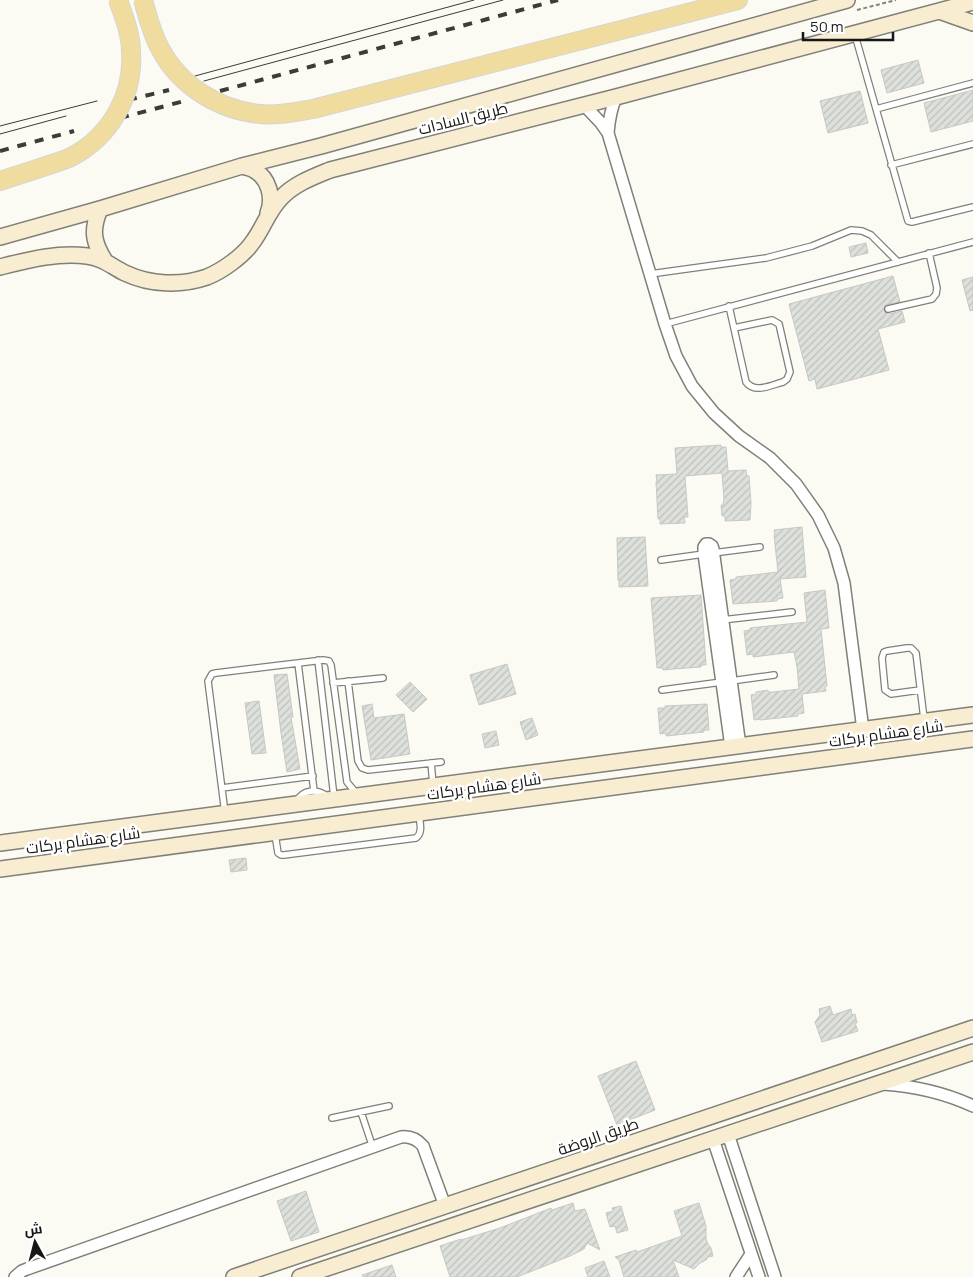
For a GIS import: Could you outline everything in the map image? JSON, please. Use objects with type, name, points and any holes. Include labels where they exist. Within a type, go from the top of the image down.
[{"type":"main road","points":[[0,181],[72,156],[95,140],[114,118],[126,93],[132,52],[130,38],[118,0]]},
{"type":"main road","points":[[142,0],[153,34],[176,72],[195,90],[210,99],[226,106],[260,114],[278,114],[313,109],[738,0]]},
{"type":"street","name":"طريق السادات","points":[[0,267],[58,256],[87,256],[105,261],[125,273],[152,282],[180,283],[207,277],[232,263],[252,244],[281,198],[303,181],[330,170],[973,2]]},
{"type":"street","name":"طريق السادات","points":[[0,237],[242,166],[852,5]]},
{"type":"street","points":[[939,11],[973,23]]},
{"type":"street","points":[[608,133],[609,120],[616,96]]},
{"type":"street","points":[[584,105],[608,133],[665,324],[676,356],[692,386],[714,413],[738,436],[770,458],[796,484],[818,514],[834,548],[844,583],[863,730]]},
{"type":"street","points":[[320,146],[316,151],[315,158],[323,169],[330,170]]},
{"type":"street","points":[[242,166],[255,170],[265,180],[271,193],[271,207],[266,220]]},
{"type":"street","points":[[100,209],[94,222],[94,236],[97,249],[105,261]]},
{"type":"street","points":[[709,554],[722,620],[726,682]]},
{"type":"street","points":[[709,554],[736,746]]},
{"type":"street","name":"شارع هشام بركات","points":[[0,843],[973,715]]},
{"type":"street","points":[[914,747],[917,722]]},
{"type":"street","name":"شارع هشام بركات","points":[[0,869],[973,739]]},
{"type":"street","points":[[605,764],[610,787]]},
{"type":"street","points":[[82,832],[86,857]]},
{"type":"street","name":"طريق الروضة","points":[[234,1277],[973,1028]]},
{"type":"street","points":[[300,1277],[973,1052]]},
{"type":"street","points":[[877,1084],[933,1092],[973,1106]]},
{"type":"street","points":[[728,1134],[775,1277]]},
{"type":"street","points":[[15,1277],[27,1269],[401,1137],[411,1137],[420,1142],[446,1206]]},
{"type":"street","points":[[713,1139],[759,1277]]},
{"type":"street","points":[[536,1175],[535,1187],[539,1192],[545,1194]]},
{"type":"street","points":[[486,1192],[494,1200],[493,1212]]},
{"type":"street","points":[[736,1277],[752,1254]]},
{"type":"lane","points":[[854,33],[906,218],[910,222],[973,207]]},
{"type":"lane","points":[[876,109],[973,83]]},
{"type":"lane","points":[[892,165],[973,144]]},
{"type":"lane","points":[[650,274],[766,258],[812,246],[851,230],[862,231],[871,235],[898,262]]},
{"type":"lane","points":[[665,324],[973,242]]},
{"type":"lane","points":[[888,309],[934,297],[937,288],[929,253]]},
{"type":"lane","points":[[729,306],[746,382],[749,386],[757,388],[783,382],[787,379],[790,372],[779,324],[772,320],[734,328]]},
{"type":"lane","points":[[660,560],[760,547]]},
{"type":"lane","points":[[722,620],[792,612]]},
{"type":"lane","points":[[917,722],[920,690],[916,653],[914,650],[907,648],[884,652],[882,658],[885,690],[891,694],[920,690]]},
{"type":"lane","points":[[318,660],[333,799]]},
{"type":"lane","points":[[225,814],[208,681],[212,674],[216,673],[318,660],[329,661],[347,782],[358,796]]},
{"type":"lane","points":[[298,663],[314,791]]},
{"type":"lane","points":[[662,690],[774,675]]},
{"type":"lane","points":[[333,683],[383,678]]},
{"type":"lane","points":[[348,681],[358,762],[362,768],[368,770],[440,762]]},
{"type":"lane","points":[[431,763],[434,786]]},
{"type":"lane","points":[[222,788],[312,776]]},
{"type":"lane","points":[[295,804],[302,794],[314,791],[321,792],[333,799]]},
{"type":"lane","points":[[275,832],[278,853],[281,855],[416,838],[421,832],[419,813]]},
{"type":"lane","points":[[332,1118],[389,1106]]},
{"type":"lane","points":[[361,1112],[373,1148]]},
{"type":"path","points":[[852,5],[896,0]]},
{"type":"building","points":[[918,60],[924,83],[887,93],[881,70]]},
{"type":"building","points":[[973,90],[973,121],[931,132],[924,103]]},
{"type":"building","points":[[860,91],[868,123],[828,133],[820,101]]},
{"type":"building","points":[[866,243],[868,253],[851,257],[849,247]]},
{"type":"building","points":[[893,276],[900,302],[885,305],[884,310],[889,314],[902,311],[905,322],[878,329],[889,370],[817,389],[815,379],[809,381],[789,304]]},
{"type":"building","points":[[973,277],[973,310],[970,311],[962,280]]},
{"type":"building","points":[[721,445],[721,447],[726,447],[728,471],[746,470],[747,476],[749,476],[750,520],[725,521],[725,516],[722,516],[721,505],[723,505],[724,499],[722,473],[685,476],[688,517],[684,517],[685,523],[660,524],[660,519],[658,519],[656,475],[677,474],[675,448]]},
{"type":"building","points":[[802,527],[806,577],[780,579],[783,598],[777,599],[777,601],[733,604],[730,580],[736,579],[736,577],[778,572],[774,530]]},
{"type":"building","points":[[645,537],[648,586],[619,587],[617,538]]},
{"type":"building","points":[[825,590],[829,628],[821,629],[826,691],[802,694],[804,713],[798,714],[798,716],[754,720],[751,695],[768,690],[768,692],[773,692],[799,689],[797,667],[794,652],[753,657],[753,654],[747,655],[744,631],[750,630],[750,628],[807,622],[804,593]]},
{"type":"building","points":[[701,595],[706,665],[663,670],[663,668],[657,668],[651,598]]},
{"type":"building","points":[[507,664],[516,694],[479,705],[470,675]]},
{"type":"building","points":[[287,674],[293,717],[291,717],[300,769],[287,772],[274,675]]},
{"type":"building","points":[[410,682],[427,699],[413,712],[396,695]]},
{"type":"building","points":[[259,701],[266,753],[252,754],[245,703]]},
{"type":"building","points":[[372,704],[374,718],[404,714],[410,754],[371,760],[362,706]]},
{"type":"building","points":[[707,704],[709,730],[666,736],[666,733],[660,734],[658,708]]},
{"type":"building","points":[[532,718],[538,735],[526,740],[520,722]]},
{"type":"building","points":[[496,731],[499,745],[485,748],[482,734]]},
{"type":"building","points":[[246,858],[247,870],[231,872],[229,860]]},
{"type":"building","points":[[830,1006],[833,1015],[851,1009],[852,1015],[855,1014],[857,1023],[855,1023],[858,1031],[822,1042],[815,1022],[820,1015],[819,1009]]},
{"type":"building","points":[[636,1061],[655,1110],[617,1125],[598,1076]]},
{"type":"building","points":[[306,1191],[319,1232],[291,1241],[277,1201]]},
{"type":"building","points":[[573,1203],[575,1211],[585,1209],[600,1250],[587,1243],[584,1249],[570,1256],[517,1277],[450,1277],[440,1246],[500,1228],[551,1208],[552,1210]]},
{"type":"building","points":[[699,1203],[706,1226],[706,1239],[713,1256],[708,1257],[694,1269],[673,1260],[679,1277],[624,1277],[619,1260],[615,1257],[636,1250],[637,1252],[682,1236],[674,1211]]},
{"type":"building","points":[[621,1206],[628,1230],[617,1233],[615,1226],[610,1227],[606,1213],[613,1211],[612,1208]]},
{"type":"building","points":[[604,1261],[610,1277],[588,1277],[585,1268]]},
{"type":"building","points":[[392,1265],[396,1277],[363,1277],[362,1275]]},
{"type":"tram line","points":[[195,76],[474,0]]},
{"type":"tram line","points":[[204,81],[503,0]]},
{"type":"tram line","points":[[0,126],[97,101]]},
{"type":"tram line","points":[[0,134],[66,116]]},
{"type":"railway","points":[[220,91],[558,0]]},
{"type":"railway","points":[[128,100],[169,90]]},
{"type":"railway","points":[[120,118],[184,101]]},
{"type":"railway","points":[[0,151],[74,131]]}]
